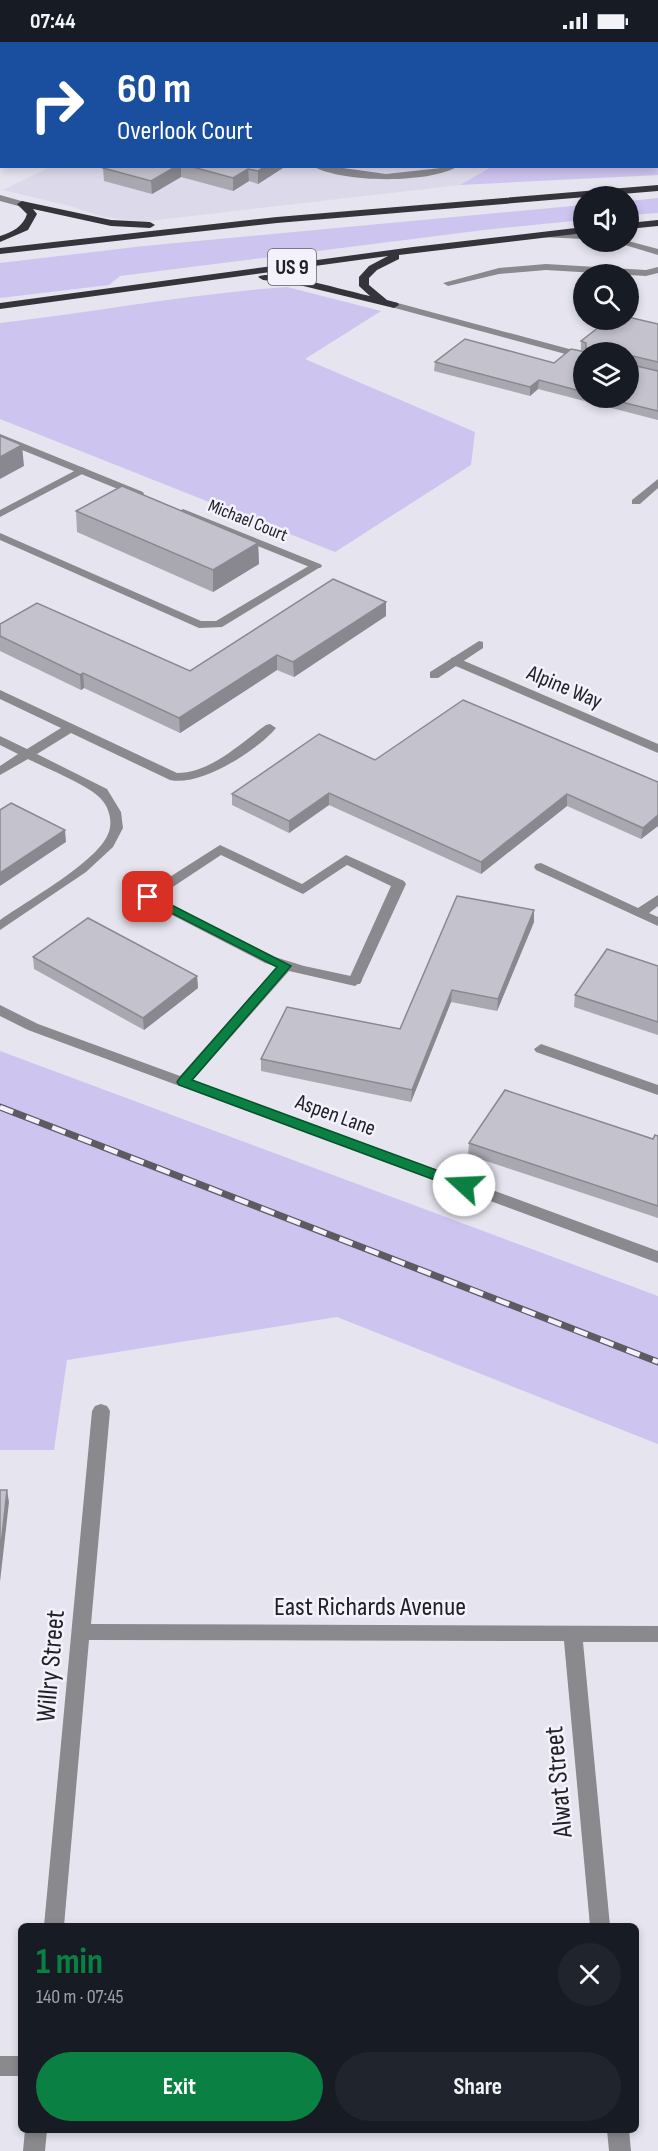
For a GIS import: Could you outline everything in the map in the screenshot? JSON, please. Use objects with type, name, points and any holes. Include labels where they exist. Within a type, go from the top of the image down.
[{"type":"highway","points":[[587,42],[626,42]]},
{"type":"highway","name":"US 9","points":[[0,251],[277,220],[658,188]]},
{"type":"highway","points":[[22,204],[125,224],[277,220]]},
{"type":"highway","points":[[0,239],[23,229],[30,222],[32,214],[22,204]]},
{"type":"highway","points":[[639,225],[658,223]]},
{"type":"highway","name":"US 9","points":[[0,306],[413,250],[573,231]]},
{"type":"highway","points":[[0,256],[59,244]]},
{"type":"highway","points":[[394,305],[368,291],[364,286],[364,277],[377,265],[413,250]]},
{"type":"highway","points":[[240,274],[291,280],[394,305]]},
{"type":"street","points":[[325,168],[358,175],[400,178],[431,174],[449,168]]},
{"type":"street","points":[[0,198],[22,204]]},
{"type":"street","points":[[539,234],[573,236]]},
{"type":"street","points":[[639,247],[658,252]]},
{"type":"street","points":[[448,283],[499,271],[546,267],[646,273],[658,270]]},
{"type":"street","points":[[394,305],[573,353]]},
{"type":"street","points":[[0,437],[146,496]]},
{"type":"street","points":[[0,514],[82,470]]},
{"type":"street","points":[[636,502],[658,482]]},
{"type":"street","name":"Michael Court","points":[[0,536],[199,624],[211,626],[218,625],[316,566],[167,505]]},
{"type":"street","points":[[434,675],[479,645]]},
{"type":"street","name":"Alpine Way","points":[[455,661],[658,749]]},
{"type":"street","points":[[0,694],[166,773],[185,778],[203,774],[270,728]]},
{"type":"street","points":[[0,771],[70,728]]},
{"type":"street","points":[[0,740],[102,792],[115,811],[116,832],[102,854],[0,926]]},
{"type":"street","points":[[220,849],[303,891],[346,859],[399,884],[356,981],[285,966],[148,897],[220,849]]},
{"type":"street","points":[[541,867],[658,922]]},
{"type":"street","points":[[640,914],[658,898]]},
{"type":"street","points":[[183,1082],[285,966]]},
{"type":"street","name":"Aspen Lane","points":[[0,1010],[33,1027],[658,1257]]},
{"type":"street","points":[[541,1049],[658,1090]]},
{"type":"street","name":"Willry Street","points":[[54,1923],[101,1412]]},
{"type":"street","name":"East Richards Avenue","points":[[81,1632],[658,1634]]},
{"type":"street","name":"Alwat Street","points":[[573,1634],[600,1923]]},
{"type":"street","points":[[0,2066],[18,2066]]},
{"type":"street","points":[[34,2151],[36,2133]]},
{"type":"street","points":[[618,2133],[620,2151]]},
{"type":"shaded area","points":[[48,168],[489,168],[460,185],[140,222],[101,216],[3,190]]},
{"type":"shaded area","points":[[489,168],[658,168],[658,175],[460,185]]},
{"type":"shaded area","points":[[658,198],[658,213],[639,214],[639,200]]},
{"type":"shaded area","points":[[573,206],[573,221],[484,230],[120,276],[109,285],[0,298],[0,263],[144,246]]},
{"type":"shaded area","points":[[287,287],[381,311],[305,359],[475,432],[471,465],[335,552],[0,419],[0,323],[215,294]]},
{"type":"shaded area","points":[[0,1051],[658,1296],[658,1444],[337,1317],[67,1360],[54,1450],[0,1450]]},
{"type":"building","points":[[103,168],[174,168],[151,181]]},
{"type":"building","points":[[196,168],[262,168],[258,171],[248,169],[233,178]]},
{"type":"building","points":[[639,320],[658,324],[658,362],[639,358],[639,342],[581,341],[595,330],[639,330]]},
{"type":"building","points":[[465,339],[554,363],[573,349],[573,389],[539,380],[530,387],[435,362]]},
{"type":"building","points":[[639,367],[658,371],[658,411],[639,406]]},
{"type":"building","points":[[0,436],[22,445],[0,457]]},
{"type":"building","points":[[122,486],[258,543],[213,570],[76,511]]},
{"type":"building","points":[[333,579],[386,602],[293,662],[277,655],[179,718],[83,673],[80,675],[0,636],[0,624],[37,603],[190,671]]},
{"type":"building","points":[[463,700],[658,782],[658,815],[643,828],[567,794],[481,862],[329,793],[289,821],[232,794],[319,734],[375,760]]},
{"type":"building","points":[[11,803],[65,830],[0,873],[0,810]]},
{"type":"building","points":[[457,896],[534,910],[498,999],[452,990],[412,1090],[261,1059],[287,1007],[400,1029]]},
{"type":"building","points":[[88,918],[197,976],[143,1018],[33,957]]},
{"type":"building","points":[[607,949],[658,966],[658,1022],[575,995]]},
{"type":"building","points":[[505,1090],[653,1139],[655,1135],[658,1136],[658,1206],[469,1143]]},
{"type":"building","points":[[0,1490],[7,1490],[0,1554]]},
{"type":"railway","points":[[0,1107],[658,1362]]},
{"type":"route","points":[[148,897],[285,966],[183,1082],[464,1185]]}]
